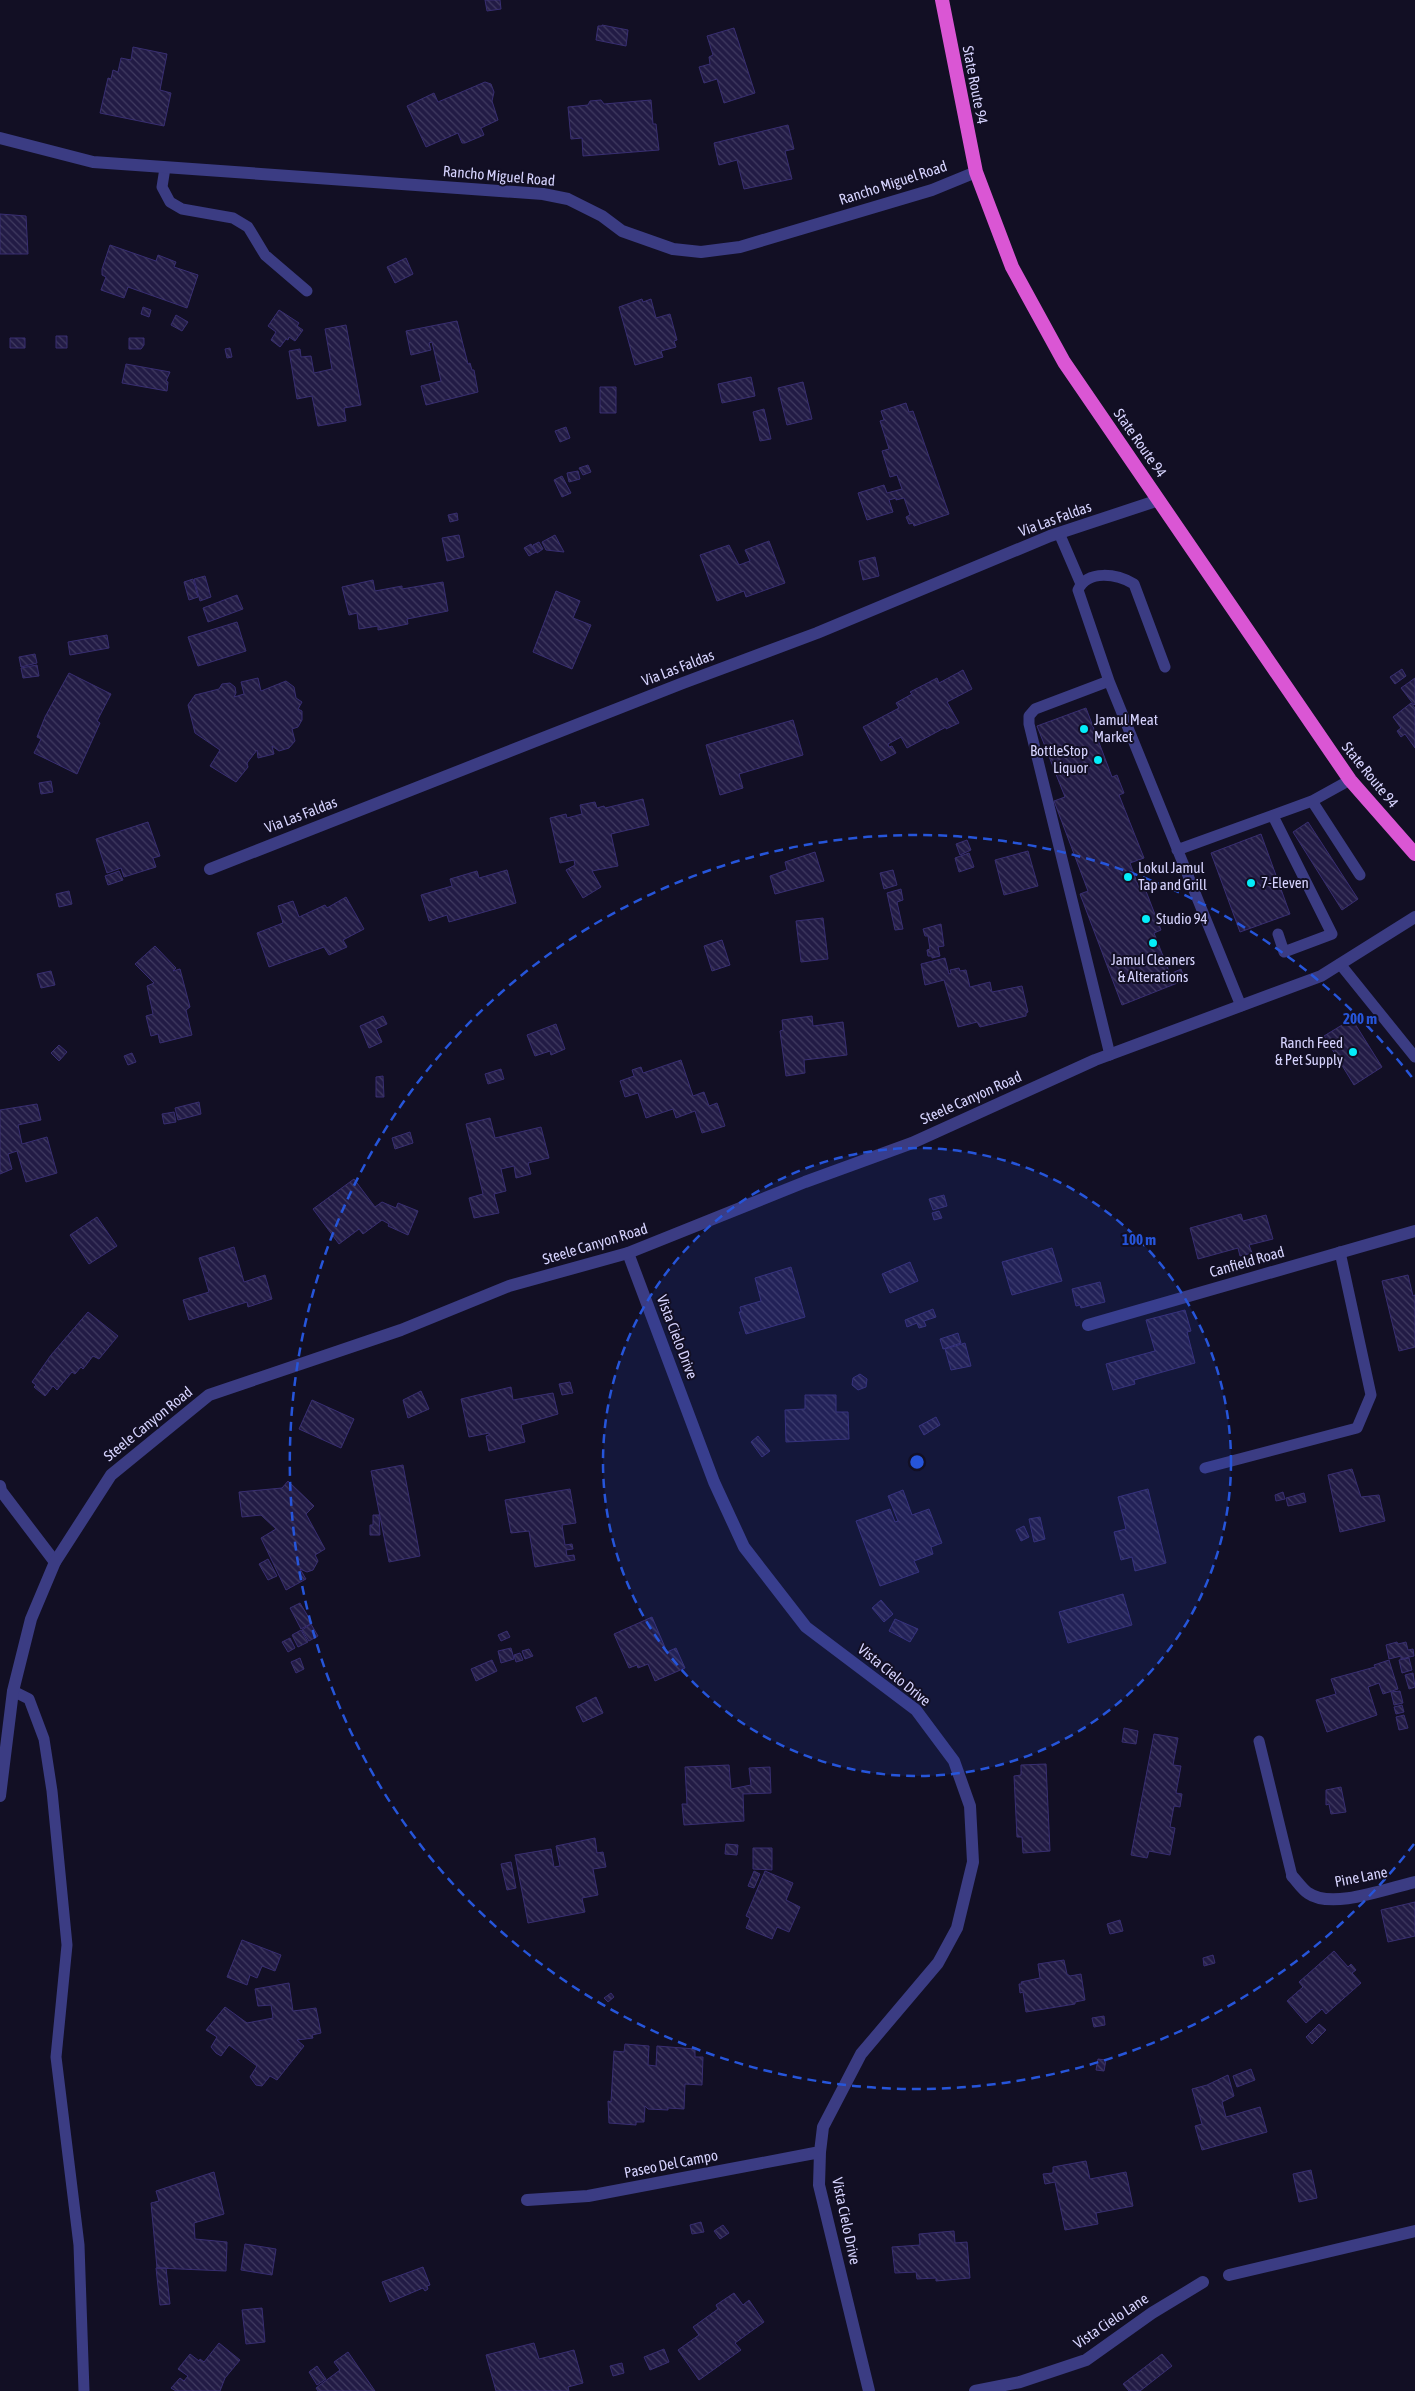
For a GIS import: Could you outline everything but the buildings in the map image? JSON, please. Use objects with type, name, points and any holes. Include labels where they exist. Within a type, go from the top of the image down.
[{"type":"highway","name":"State Route 94","points":[[942,0],[976,172],[1012,267],[1064,362],[1350,780],[1415,854]]},
{"type":"street","name":"Rancho Miguel Road","points":[[0,138],[93,162],[543,194],[568,199],[631,234],[673,249],[701,252],[740,247],[932,190],[976,172]]},
{"type":"street","name":"Via Las Faldas","points":[[210,869],[683,683],[817,633],[1059,533],[1159,500]]},
{"type":"street","name":"Steele Canyon Road","points":[[0,1796],[13,1691],[31,1619],[55,1562],[111,1475],[209,1395],[401,1330],[509,1286],[628,1253],[805,1182],[912,1143],[1110,1055],[1321,976],[1415,917]]},
{"type":"street","name":"Canfield Road","points":[[1088,1325],[1415,1231]]},
{"type":"street","name":"Vista Cielo Drive","points":[[628,1253],[714,1482],[744,1547],[806,1627],[916,1710],[954,1761],[970,1806],[973,1862],[957,1928],[938,1962],[861,2054],[823,2127],[819,2185],[869,2391]]},
{"type":"street","points":[[0,1486],[1,1491],[55,1562]]},
{"type":"street","name":"Pine Lane","points":[[1292,1876],[1307,1893],[1322,1900],[1346,1898],[1415,1882]]},
{"type":"street","name":"Paseo Del Campo","points":[[527,2200],[588,2196],[820,2152]]},
{"type":"street","points":[[1229,2275],[1415,2231]]},
{"type":"street","name":"Vista Cielo Lane","points":[[975,2391],[1020,2382],[1086,2360],[1152,2313],[1203,2282]]},
{"type":"lane","points":[[165,168],[162,187],[170,202],[182,209],[233,218],[248,227],[265,255],[307,291]]},
{"type":"lane","points":[[1059,533],[1081,584]]},
{"type":"lane","points":[[1165,667],[1134,584],[1124,578],[1109,575],[1089,578],[1081,584],[1078,590],[1109,681],[1241,1006]]},
{"type":"lane","points":[[1109,681],[1035,709],[1029,716],[1029,724],[1110,1055]]},
{"type":"lane","points":[[1177,850],[1312,801],[1350,780]]},
{"type":"lane","points":[[1312,801],[1360,875]]},
{"type":"lane","points":[[1273,816],[1332,934],[1284,952],[1278,934]]},
{"type":"lane","points":[[1340,964],[1415,1057]]},
{"type":"lane","points":[[1205,1468],[1357,1428],[1371,1395],[1340,1252]]},
{"type":"lane","points":[[13,1691],[29,1699],[44,1739],[52,1791],[67,1945],[56,2057],[79,2245],[84,2391]]},
{"type":"lane","points":[[1259,1741],[1292,1876]]},
{"type":"place","name":"Jamul Meat Market","points":[[1084,729]]},
{"type":"place","name":"BottleStop Liquor","points":[[1098,760]]},
{"type":"place","name":"Lokul Jamul Tap and Grill","points":[[1128,877]]},
{"type":"place","name":"7-Eleven","points":[[1251,883]]},
{"type":"place","name":"Studio 94","points":[[1146,919]]},
{"type":"place","name":"Jamul Cleaners & Alterations","points":[[1153,943]]},
{"type":"place","name":"Ranch Feed & Pet Supply","points":[[1353,1052]]}]
